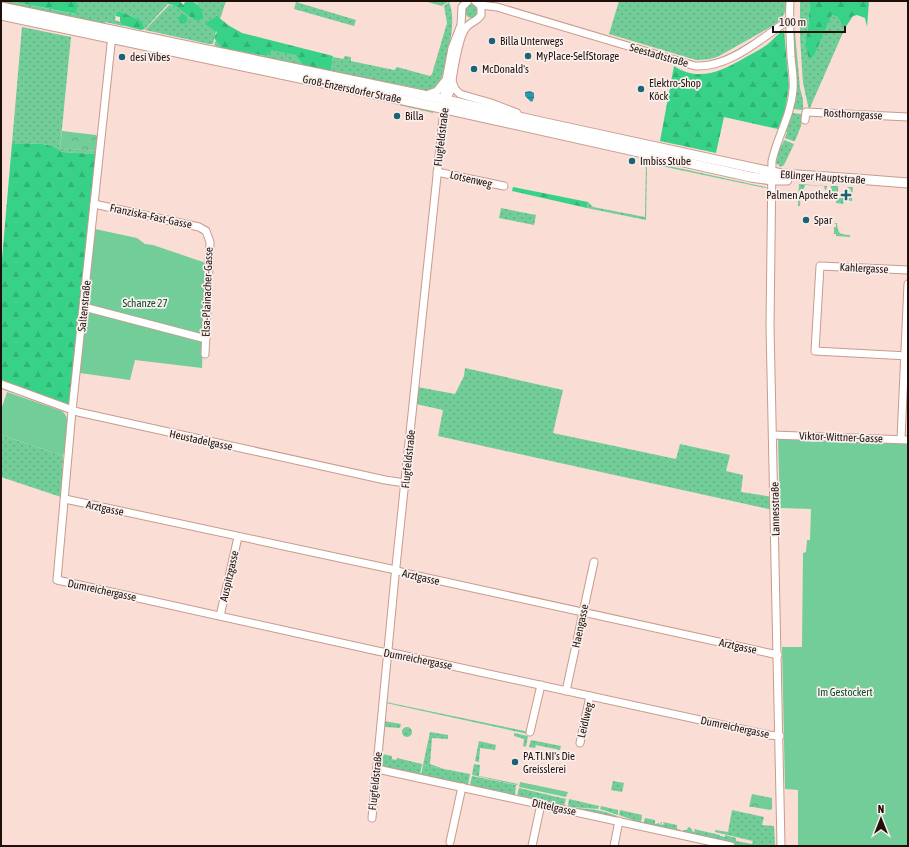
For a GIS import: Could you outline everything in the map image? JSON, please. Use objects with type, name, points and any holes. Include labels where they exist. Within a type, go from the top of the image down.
[{"type":"main road","name":"Groß-Enzersdorfer Straße","points":[[1,7],[112,34],[445,105],[751,177],[772,176]]},
{"type":"main road","name":"Groß-Enzersdorfer Straße","points":[[1,15],[112,34],[424,96],[445,105],[541,122],[772,176]]},
{"type":"main road","name":"Eßlinger Hauptstraße","points":[[772,176],[853,182],[875,181],[908,183]]},
{"type":"street","points":[[445,105],[444,93],[452,48],[461,25],[462,7],[468,1]]},
{"type":"street","points":[[789,20],[790,1]]},
{"type":"street","name":"Seestadtstraße","points":[[478,3],[493,6],[695,66],[716,64],[729,58],[764,39],[789,20]]},
{"type":"street","name":"Seestadtstraße","points":[[478,3],[482,13],[486,11],[503,10]]},
{"type":"street","points":[[445,105],[462,35],[469,23],[480,18],[482,13]]},
{"type":"street","points":[[462,15],[468,21],[475,21]]},
{"type":"street","name":"Lannesstraße","points":[[781,846],[780,736],[770,326],[772,161],[792,102],[793,81],[789,20]]},
{"type":"street","name":"Saltenstraße","points":[[57,580],[72,411],[112,34]]},
{"type":"street","points":[[424,96],[435,93],[440,89],[447,74]]},
{"type":"street","points":[[452,81],[455,89],[460,94],[491,103],[541,122]]},
{"type":"street","name":"Flugfeldstraße","points":[[372,818],[405,483],[445,105]]},
{"type":"street","name":"Rosthorngasse","points":[[805,120],[806,112],[908,117]]},
{"type":"street","name":"Lotsenweg","points":[[437,172],[504,186]]},
{"type":"street","name":"Franziska-Fast-Gasse","points":[[94,204],[199,227],[206,231]]},
{"type":"street","name":"Elsa-Plainacher-Gasse","points":[[205,354],[210,242],[206,231]]},
{"type":"street","name":"Kahlergasse","points":[[906,356],[816,351],[820,266],[908,270]]},
{"type":"street","points":[[904,440],[908,284]]},
{"type":"street","points":[[84,307],[206,339]]},
{"type":"street","name":"Heustadelgasse","points":[[1,384],[72,411],[385,480],[405,483]]},
{"type":"street","name":"Viktor-Wittner-Gasse","points":[[773,435],[904,440]]},
{"type":"street","name":"Arztgasse","points":[[65,499],[778,655]]},
{"type":"street","name":"Auspitzgasse","points":[[220,616],[238,537]]},
{"type":"street","name":"Haengasse","points":[[566,691],[594,562]]},
{"type":"street","name":"Dumreichergasse","points":[[57,580],[382,652],[388,652],[769,735],[780,736]]},
{"type":"street","points":[[530,732],[541,685]]},
{"type":"street","name":"Leidlweg","points":[[580,743],[590,696]]},
{"type":"street","name":"Dittelgasse","points":[[377,769],[619,821],[697,842],[731,846]]},
{"type":"street","points":[[450,842],[462,787]]},
{"type":"street","points":[[532,846],[541,804]]},
{"type":"street","points":[[614,846],[619,821]]},
{"type":"green space","points":[[1,1],[10,1],[75,14],[78,1],[159,1],[168,4],[145,29],[141,20],[119,11],[116,13],[115,20],[120,22],[123,26],[105,22],[104,26],[1,5]]},
{"type":"green space","points":[[10,1],[78,1],[76,14]]},
{"type":"green space","points":[[159,1],[180,1],[183,5],[186,1],[196,3],[201,10],[203,17],[199,21],[193,19],[175,6]]},
{"type":"green space","points":[[192,1],[226,1],[219,19],[213,44],[145,30],[169,5],[175,6],[193,19],[198,4]]},
{"type":"green space","points":[[424,1],[449,1],[442,6]]},
{"type":"green space","points":[[619,1],[787,1],[785,12],[781,20],[719,56],[696,60],[609,34]]},
{"type":"green space","points":[[800,1],[810,1],[805,44],[815,54],[832,15],[837,17],[845,28],[809,110],[803,83],[800,38]]},
{"type":"green space","points":[[810,1],[869,1],[867,27],[865,18],[857,15],[853,16],[845,28],[837,17],[832,15],[815,54],[809,59],[805,44]]},
{"type":"green space","points":[[296,2],[356,20],[354,26],[294,9]]},
{"type":"green space","points":[[449,2],[452,30],[448,51],[441,80],[439,84],[433,88],[434,90],[429,91],[215,49],[216,46],[214,45],[216,40],[222,48],[265,56],[272,49],[295,55],[303,65],[331,70],[333,57],[343,59],[345,56],[351,57],[351,61],[394,70],[397,67],[430,76],[432,74],[447,23],[444,6]]},
{"type":"green space","points":[[469,4],[475,4],[479,8],[479,14],[475,18],[469,18],[465,14],[465,8]]},
{"type":"green space","points":[[507,6],[696,62],[705,62],[722,57],[763,34],[764,35],[719,61],[697,64],[507,8]]},
{"type":"green space","points":[[119,11],[141,20],[145,29],[141,30],[122,25],[120,22],[120,17],[116,16],[116,13]]},
{"type":"green space","points":[[183,14],[188,19],[183,24],[178,19]]},
{"type":"green space","points":[[217,16],[228,25],[242,33],[333,56],[331,71],[303,65],[295,55],[272,50],[266,56],[222,48],[214,38],[217,32],[205,24]]},
{"type":"green space","points":[[22,27],[71,37],[60,148],[96,151],[96,154],[62,152],[52,146],[32,143],[12,143]]},
{"type":"green space","points":[[784,30],[789,86],[785,111],[778,129],[724,117],[716,153],[660,141],[674,66],[693,74],[711,73],[738,62],[768,44]]},
{"type":"green space","points":[[792,33],[795,33],[803,110],[793,109]]},
{"type":"green space","points":[[393,102],[434,111],[433,113],[391,103]]},
{"type":"green space","points":[[792,113],[802,114],[801,126],[795,141],[785,138],[787,132],[785,131]]},
{"type":"green space","points":[[62,131],[96,135],[98,137],[96,151],[60,148]]},
{"type":"green space","points":[[62,140],[75,141],[74,146],[77,146],[77,149],[61,147]]},
{"type":"green space","points":[[784,140],[794,144],[784,165],[780,167],[776,164],[780,145],[782,145]]},
{"type":"green space","points":[[12,143],[32,143],[52,146],[62,152],[96,154],[72,403],[67,406],[1,382],[1,271]]},
{"type":"green space","points":[[647,159],[736,177],[736,179]]},
{"type":"green space","points":[[646,161],[770,189],[647,163],[646,220],[587,208],[588,202],[593,207],[645,217]]},
{"type":"green space","points":[[799,184],[827,186],[825,190],[824,186],[805,185],[804,189],[801,189],[800,206],[798,206]]},
{"type":"green space","points":[[831,186],[838,186],[838,198],[850,198],[851,190],[847,187],[853,187],[852,201],[844,200],[843,204],[836,203],[836,195],[831,194]]},
{"type":"green space","points":[[513,187],[588,202],[587,208],[512,191]]},
{"type":"green space","points":[[501,208],[536,215],[534,225],[499,218]]},
{"type":"green space","points":[[834,223],[837,223],[840,233],[850,235],[850,237],[836,236],[836,234],[834,234],[834,227],[836,227],[836,224]]},
{"type":"green space","name":"Schanze 27","points":[[95,229],[137,238],[145,244],[153,245],[206,263],[202,368],[135,360],[130,380],[80,373]]},
{"type":"green space","points":[[465,368],[563,390],[553,433],[676,459],[680,444],[730,455],[726,471],[743,475],[741,492],[773,497],[773,510],[438,436],[443,410],[416,404],[418,387],[455,394],[464,376]]},
{"type":"green space","points":[[7,392],[62,411],[67,420],[68,426],[63,456],[1,435],[1,410]]},
{"type":"green space","points":[[1,435],[63,456],[61,497],[1,477]]},
{"type":"green space","name":"Im Gestockert","points":[[778,438],[908,443],[908,846],[798,846],[798,790],[785,789],[782,647],[802,647],[803,553],[806,552],[807,540],[810,540],[811,509],[780,508]]},
{"type":"green space","points":[[386,702],[529,732],[528,734]]},
{"type":"green space","points":[[384,721],[401,724],[400,728],[385,727],[382,754],[392,756],[392,759],[396,760],[397,758],[422,764],[420,775],[382,766],[380,762]]},
{"type":"green space","points":[[407,727],[412,732],[407,737],[402,732]]},
{"type":"green space","points":[[430,732],[448,735],[448,739],[432,738],[430,764],[444,769],[423,765]]},
{"type":"green space","points":[[514,733],[528,736],[526,747],[523,746],[524,739],[514,736]]},
{"type":"green space","points":[[531,740],[561,746],[560,750],[536,745],[535,748],[529,747]]},
{"type":"green space","points":[[479,741],[496,745],[495,750],[480,748],[479,762],[475,761]]},
{"type":"green space","points":[[474,764],[480,765],[479,776],[518,784],[472,775]]},
{"type":"green space","points":[[423,765],[470,774],[468,785],[421,775]]},
{"type":"green space","points":[[472,776],[516,785],[515,795],[470,785]]},
{"type":"green space","points":[[613,781],[624,783],[622,792],[611,790]]},
{"type":"green space","points":[[520,782],[568,792],[566,797],[519,787]]},
{"type":"green space","points":[[519,788],[566,799],[564,806],[517,796]]},
{"type":"green space","points":[[752,794],[772,798],[772,809],[749,807]]},
{"type":"green space","points":[[569,799],[599,806],[598,809],[570,807],[568,805]]},
{"type":"green space","points":[[601,806],[618,810],[618,815],[600,809]]},
{"type":"green space","points":[[571,808],[583,808],[606,812],[617,816],[616,819]]},
{"type":"green space","points":[[620,810],[642,815],[641,823],[619,815]]},
{"type":"green space","points":[[732,810],[764,817],[762,825],[774,826],[775,846],[738,846],[682,834],[683,830],[687,830],[688,827],[691,828],[693,832],[695,831],[694,829],[725,837],[725,835],[736,838],[736,841],[752,844],[753,841],[715,832],[715,830],[728,832]]},
{"type":"green space","points":[[645,818],[655,820],[655,824],[659,823],[660,825],[662,822],[661,825],[664,824],[663,822],[677,825],[677,829],[681,830],[680,833],[643,825]]},
{"type":"water","points":[[530,91],[534,93],[532,102],[525,96],[525,92]]},
{"type":"place","name":"Billa Unterwegs","points":[[492,41]]},
{"type":"place","name":"MyPlace-SelfStorage","points":[[528,56]]},
{"type":"place","name":"desi Vibes","points":[[122,57]]},
{"type":"place","name":"McDonald's","points":[[474,69]]},
{"type":"place","name":"Elektro-Shop Köck","points":[[641,89]]},
{"type":"place","name":"Billa","points":[[397,116]]},
{"type":"place","name":"Imbiss Stube","points":[[632,161]]},
{"type":"place","name":"Palmen Apotheke","points":[[846,195]]},
{"type":"place","name":"Spar","points":[[806,220]]},
{"type":"place","name":"PA.TI.NI's Die Greisslerei","points":[[515,762]]}]
